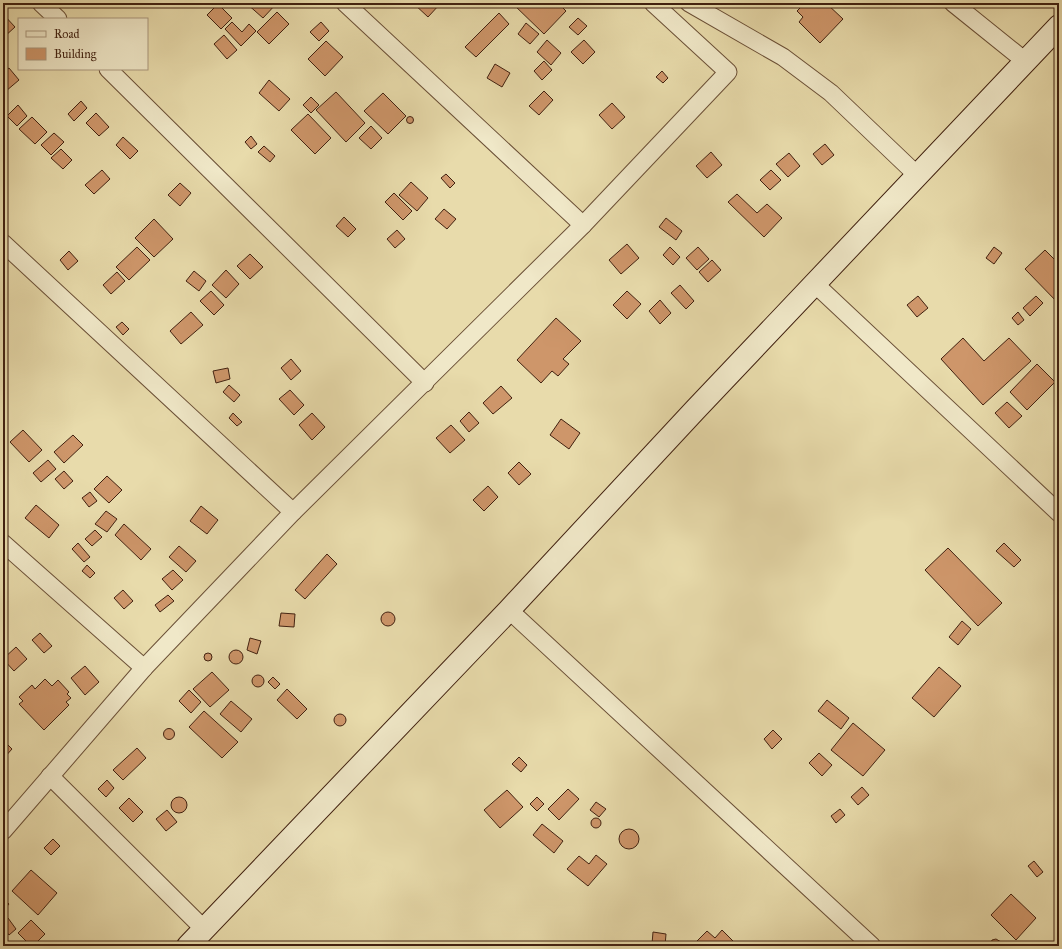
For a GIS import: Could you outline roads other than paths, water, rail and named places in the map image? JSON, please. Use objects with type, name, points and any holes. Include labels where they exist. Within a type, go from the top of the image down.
[{"type":"street","points":[[42,3],[57,18]]},
{"type":"street","points":[[344,3],[583,225]]},
{"type":"street","points":[[4,829],[144,668],[293,512],[583,225],[728,72],[653,3]]},
{"type":"street","points":[[689,3],[783,57],[831,93],[918,176]]},
{"type":"street","points":[[953,3],[1025,61]]},
{"type":"street","points":[[188,946],[509,610],[1059,26]]},
{"type":"street","points":[[109,70],[425,383]]},
{"type":"street","points":[[3,244],[293,512]]},
{"type":"street","points":[[815,284],[1059,513]]},
{"type":"street","points":[[3,543],[144,668]]},
{"type":"street","points":[[509,610],[872,946]]},
{"type":"street","points":[[50,776],[204,929]]}]
